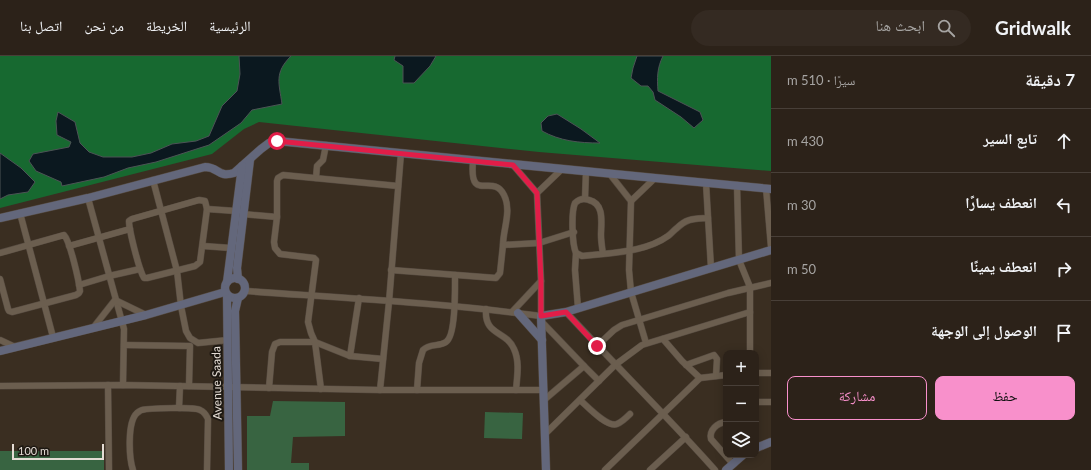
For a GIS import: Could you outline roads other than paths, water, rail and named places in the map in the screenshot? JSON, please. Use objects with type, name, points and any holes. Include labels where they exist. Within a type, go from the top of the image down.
[{"type":"street","points":[[0,218],[88,198],[205,167],[211,167],[222,174],[227,175],[234,172],[250,160],[269,143],[277,141],[513,165],[768,188],[771,247]]},
{"type":"street","points":[[316,178],[317,166],[323,160],[326,145]]},
{"type":"street","points":[[380,390],[401,153]]},
{"type":"street","points":[[239,213],[250,160]]},
{"type":"street","points":[[391,270],[496,278],[500,273],[504,230],[507,216],[504,195],[500,189],[494,186],[481,186],[474,182],[472,172],[473,161]]},
{"type":"street","points":[[513,165],[537,193],[546,470]]},
{"type":"street","points":[[235,249],[238,278],[244,284],[245,291],[244,294],[238,298],[232,298],[226,293],[224,288],[227,282],[235,249],[242,166]]},
{"type":"street","points":[[537,193],[562,169]]},
{"type":"street","points":[[585,199],[586,171]]},
{"type":"street","points":[[609,173],[631,201],[629,270],[631,292],[646,343]]},
{"type":"street","points":[[321,389],[315,342],[308,322],[316,260],[314,258],[280,254],[274,246],[277,217],[278,178],[283,175],[398,186]]},
{"type":"street","points":[[631,201],[655,178]]},
{"type":"street","points":[[154,180],[177,271],[181,306],[186,331],[192,344],[189,386]]},
{"type":"street","points":[[706,182],[711,268]]},
{"type":"street","points":[[737,185],[739,260],[750,287],[750,350]]},
{"type":"street","points":[[88,198],[124,329],[123,385]]},
{"type":"street","points":[[578,308],[573,207],[578,201],[585,199],[595,202],[600,210],[603,254]]},
{"type":"street","points":[[203,200],[207,204],[207,208],[201,260],[198,264],[177,271],[144,278],[140,269],[129,221],[161,210],[203,200]]},
{"type":"street","points":[[207,208],[277,217]]},
{"type":"street","points":[[20,213],[53,337]]},
{"type":"street","points":[[576,253],[582,256],[630,252],[668,236],[687,219],[708,218]]},
{"type":"street","points":[[69,246],[130,229]]},
{"type":"street","points":[[503,245],[539,243],[574,232]]},
{"type":"street","points":[[0,253],[64,235],[69,246],[79,285],[79,293],[12,312],[9,311],[3,303],[0,279]]},
{"type":"street","points":[[203,246],[235,249]]},
{"type":"street","points":[[245,291],[311,294],[389,302],[455,306],[515,313],[541,319],[771,250]]},
{"type":"street","points":[[79,285],[140,269]]},
{"type":"street","points":[[417,390],[419,363],[423,350],[431,345],[446,343],[450,339],[455,306],[455,275]]},
{"type":"street","points":[[227,282],[233,278],[238,278]]},
{"type":"street","points":[[515,313],[541,281]]},
{"type":"street","points":[[597,346],[609,334],[622,325],[750,287],[771,283]]},
{"type":"street","points":[[0,351],[146,315],[226,293]]},
{"type":"street","name":"Avenue Saada","points":[[226,293],[238,470]]},
{"type":"street","name":"Avenue Saada","points":[[229,470],[235,311],[238,298]]},
{"type":"street","points":[[350,356],[360,298]]},
{"type":"street","points":[[115,300],[146,315]]},
{"type":"street","points":[[92,328],[115,300]]},
{"type":"street","points":[[486,309],[485,318],[488,325],[514,348],[517,356],[518,366],[516,390]]},
{"type":"street","points":[[566,312],[615,365],[686,437],[715,470]]},
{"type":"street","points":[[545,434],[615,365],[646,343],[750,312]]},
{"type":"street","points":[[515,313],[542,340]]},
{"type":"street","points":[[541,319],[599,381]]},
{"type":"street","points":[[663,339],[686,365],[700,378]]},
{"type":"street","points":[[0,340],[15,347]]},
{"type":"street","points":[[124,345],[192,344],[228,340]]},
{"type":"street","points":[[269,388],[272,352],[275,344],[280,342],[315,342],[350,356],[383,359]]},
{"type":"street","points":[[686,365],[714,355],[717,359],[716,376]]},
{"type":"street","points":[[544,400],[584,366]]},
{"type":"street","points":[[759,373],[771,373]]},
{"type":"street","points":[[605,470],[700,378],[723,375]]},
{"type":"street","points":[[108,385],[109,470]]},
{"type":"street","points":[[0,386],[123,385],[380,390],[544,390]]},
{"type":"street","points":[[179,408],[180,386]]},
{"type":"street","points":[[580,400],[605,422],[611,425],[618,424],[630,414]]},
{"type":"street","points":[[759,402],[771,402]]},
{"type":"street","points":[[133,470],[131,462],[131,425],[133,418],[137,413],[143,410],[179,408],[199,409],[204,412],[208,419],[207,470]]},
{"type":"street","points":[[723,423],[719,424],[710,432],[710,436],[723,453]]},
{"type":"street","points":[[650,470],[686,437]]},
{"type":"street","points":[[759,447],[771,442]]},
{"type":"street","points":[[728,458],[733,464]]},
{"type":"street","points":[[726,470],[740,458]]}]
